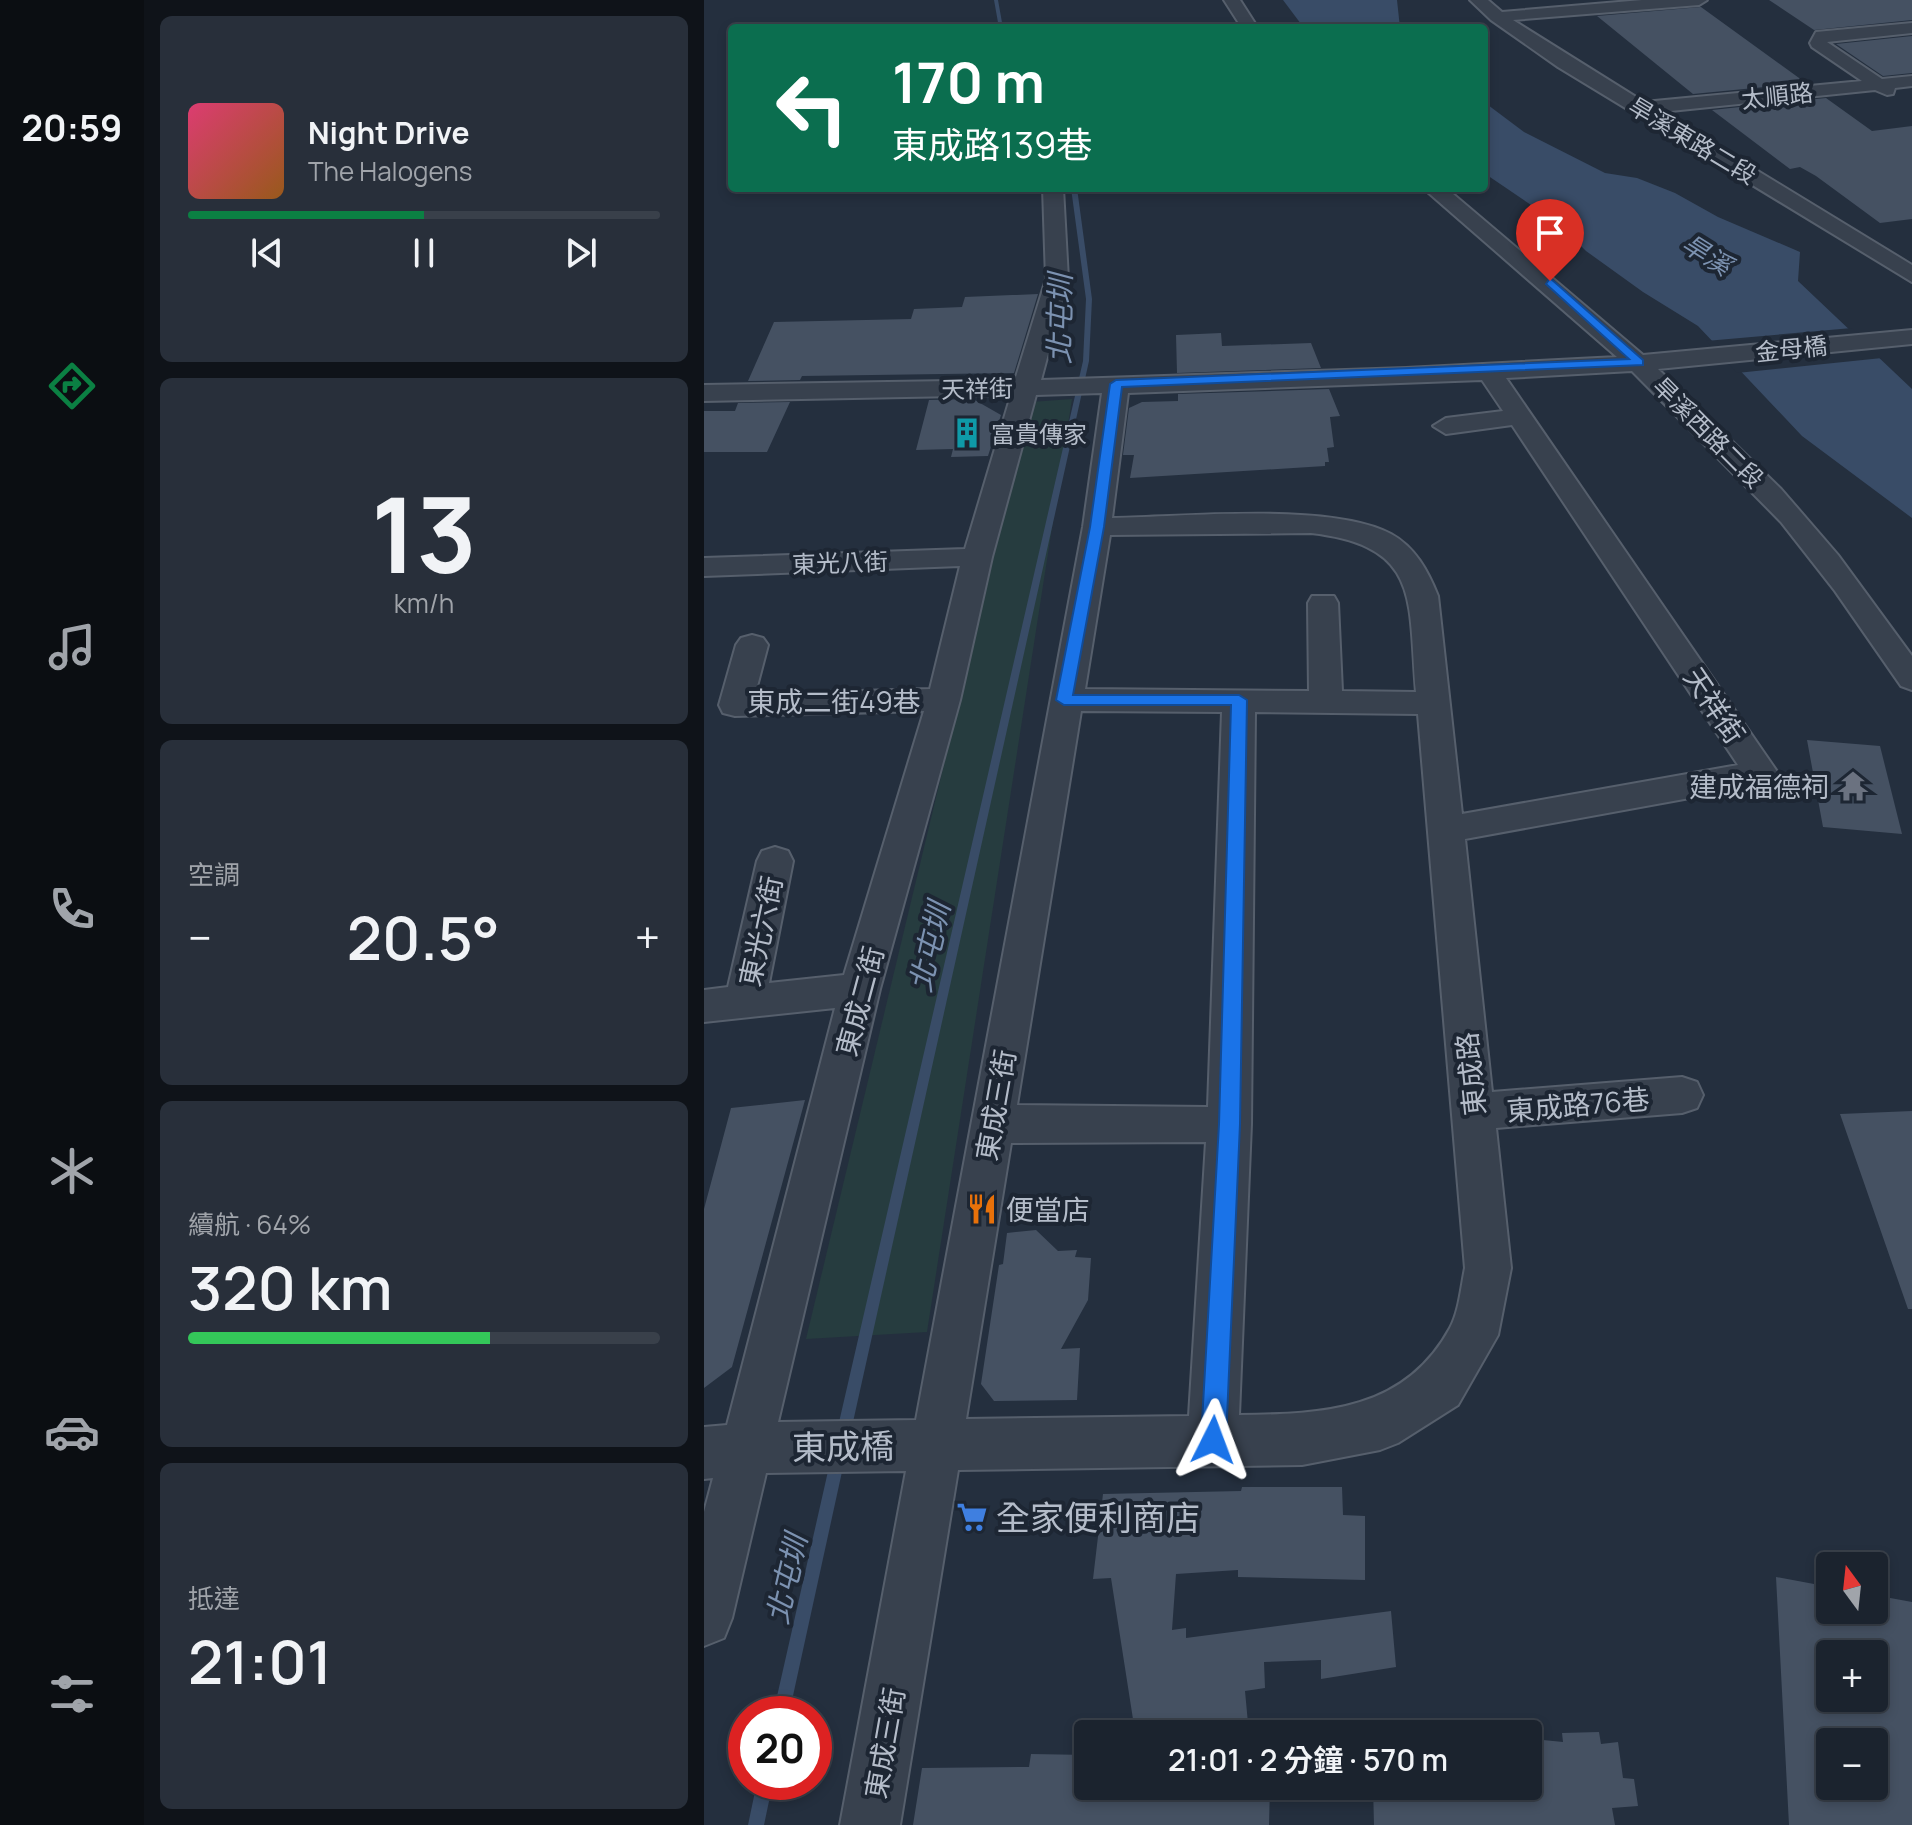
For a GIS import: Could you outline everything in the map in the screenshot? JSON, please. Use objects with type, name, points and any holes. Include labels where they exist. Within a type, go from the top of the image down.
[{"type":"street","points":[[1232,0],[1247,24]]},
{"type":"street","name":"旱溪東路二段","points":[[1478,0],[1497,17],[1912,275]]},
{"type":"street","points":[[1497,17],[1699,0]]},
{"type":"street","points":[[1896,93],[1818,43],[1822,36],[1912,28]]},
{"type":"street","name":"太順路","points":[[1648,112],[1896,93],[1912,81]]},
{"type":"street","name":"東成二街","points":[[704,1618],[726,1450],[944,700],[977,557],[1057,279],[1053,192]]},
{"type":"street","name":"旱溪西路二段","points":[[1438,192],[1550,281],[1639,363],[1772,495],[1859,602],[1912,679]]},
{"type":"street","name":"金母橋","points":[[1671,360],[1912,337]]},
{"type":"street","name":"天祥街","points":[[704,393],[1025,388],[1489,371],[1671,360]]},
{"type":"street","name":"天祥街","points":[[1445,830],[1761,773],[1489,371]]},
{"type":"street","name":"東成三街","points":[[870,1825],[938,1445],[1064,700],[1097,527],[1116,384]]},
{"type":"street","points":[[1446,426],[1520,416]]},
{"type":"street","name":"東成路","points":[[938,1445],[1302,1440],[1380,1425],[1440,1387],[1474,1335],[1488,1268],[1423,596],[1415,569],[1372,534],[1311,524],[1097,527]]},
{"type":"street","name":"東光八街","points":[[704,567],[977,557]]},
{"type":"street","points":[[1323,603],[1326,701]]},
{"type":"street","name":"東成二街49巷","points":[[752,645],[735,705],[944,700]]},
{"type":"street","points":[[1064,700],[1432,703]]},
{"type":"street","points":[[1213,1440],[1229,1124],[1239,700]]},
{"type":"street","name":"東光六街","points":[[745,1001],[775,861]]},
{"type":"street","name":"東光六街","points":[[704,1006],[860,989]]},
{"type":"street","name":"東成路76巷","points":[[1474,1111],[1563,1107],[1682,1095]]},
{"type":"street","points":[[992,1124],[1203,1124]]},
{"type":"street","name":"東成橋","points":[[726,1450],[938,1445]]},
{"type":"green space","points":[[1072,399],[927,1332],[806,1339],[1031,402]]},
{"type":"water","points":[[1283,0],[1397,0],[1400,24],[1301,24]]},
{"type":"water","name":"旱溪","points":[[1488,105],[1524,132],[1605,173],[1637,178],[1675,193],[1718,217],[1800,252],[1798,281],[1912,389],[1912,518],[1802,436],[1698,326],[1586,251],[1559,224],[1488,176]]},
{"type":"pier","points":[[1852,328],[1882,358],[1737,373],[1706,341]]},
{"type":"building","points":[[1769,0],[1912,0],[1912,20],[1814,30]]},
{"type":"building","points":[[1701,7],[1806,83],[1693,94],[1597,16]]},
{"type":"building","points":[[1912,36],[1912,73],[1883,76],[1836,44]]},
{"type":"building","points":[[1826,98],[1872,131],[1912,126],[1912,219],[1880,223],[1816,176],[1800,167],[1790,169],[1712,110]]},
{"type":"building","points":[[1038,294],[1014,373],[802,376],[800,380],[748,381],[774,322],[911,319],[914,309],[962,307],[965,297]]},
{"type":"building","points":[[1221,333],[1222,346],[1311,343],[1321,368],[1177,373],[1176,335]]},
{"type":"building","points":[[1329,389],[1340,416],[1330,417],[1334,447],[1327,448],[1329,462],[1325,462],[1325,466],[1130,478],[1134,455],[1123,455],[1129,408],[1142,402],[1178,401],[1178,394]]},
{"type":"building","name":"富貴傳家","points":[[973,399],[1001,415],[988,456],[951,457],[953,449],[916,450],[929,400]]},
{"type":"building","points":[[790,402],[767,452],[704,452],[704,411],[735,411],[738,403]]},
{"type":"building","name":"建成福德祠","points":[[1807,740],[1880,746],[1902,834],[1823,827]]},
{"type":"building","points":[[805,1100],[732,1367],[704,1388],[704,1209],[731,1108]]},
{"type":"building","points":[[1912,1111],[1912,1309],[1908,1309],[1840,1114]]},
{"type":"building","points":[[1036,1230],[1058,1251],[1077,1250],[1075,1257],[1091,1258],[1088,1300],[1061,1349],[1080,1348],[1077,1400],[994,1401],[981,1384],[999,1265],[1003,1264],[1007,1233]]},
{"type":"building","points":[[1242,1487],[1342,1487],[1343,1515],[1365,1516],[1365,1580],[1238,1577],[1238,1570],[1176,1574],[1172,1630],[1186,1628],[1186,1638],[1391,1611],[1396,1667],[1321,1679],[1321,1660],[1264,1662],[1265,1688],[1245,1691],[1248,1720],[1133,1720],[1111,1578],[1093,1579],[1103,1494],[1241,1491]]},
{"type":"building","points":[[1776,1577],[1816,1584],[1816,1624],[1888,1624],[1888,1598],[1912,1602],[1912,1825],[1789,1825]]},
{"type":"building","points":[[1599,1732],[1601,1744],[1618,1742],[1623,1778],[1634,1779],[1638,1806],[1612,1808],[1615,1825],[1374,1825],[1373,1800],[1542,1800],[1542,1741],[1563,1742],[1562,1733]]},
{"type":"building","points":[[1031,1754],[1074,1755],[1074,1800],[1270,1800],[1269,1825],[913,1825],[922,1768],[1029,1767]]},
{"type":"waterway","name":"北屯圳","points":[[996,0],[1000,24]]},
{"type":"waterway","name":"北屯圳","points":[[844,1431],[1086,361],[1089,299],[1075,192]]},
{"type":"waterway","name":"北屯圳","points":[[785,1696],[838,1458]]},
{"type":"waterway","name":"北屯圳","points":[[756,1825],[761,1800]]},
{"type":"place","name":"富貴傳家","points":[[967,433]]},
{"type":"place","name":"建成福德祠","points":[[1853,786]]},
{"type":"place","name":"便當店","points":[[982,1209]]},
{"type":"place","name":"全家便利商店","points":[[972,1517]]},
{"type":"route","points":[[1213,1440],[1229,1124],[1239,700],[1064,700],[1097,527],[1116,384],[1639,363],[1550,281]]}]
